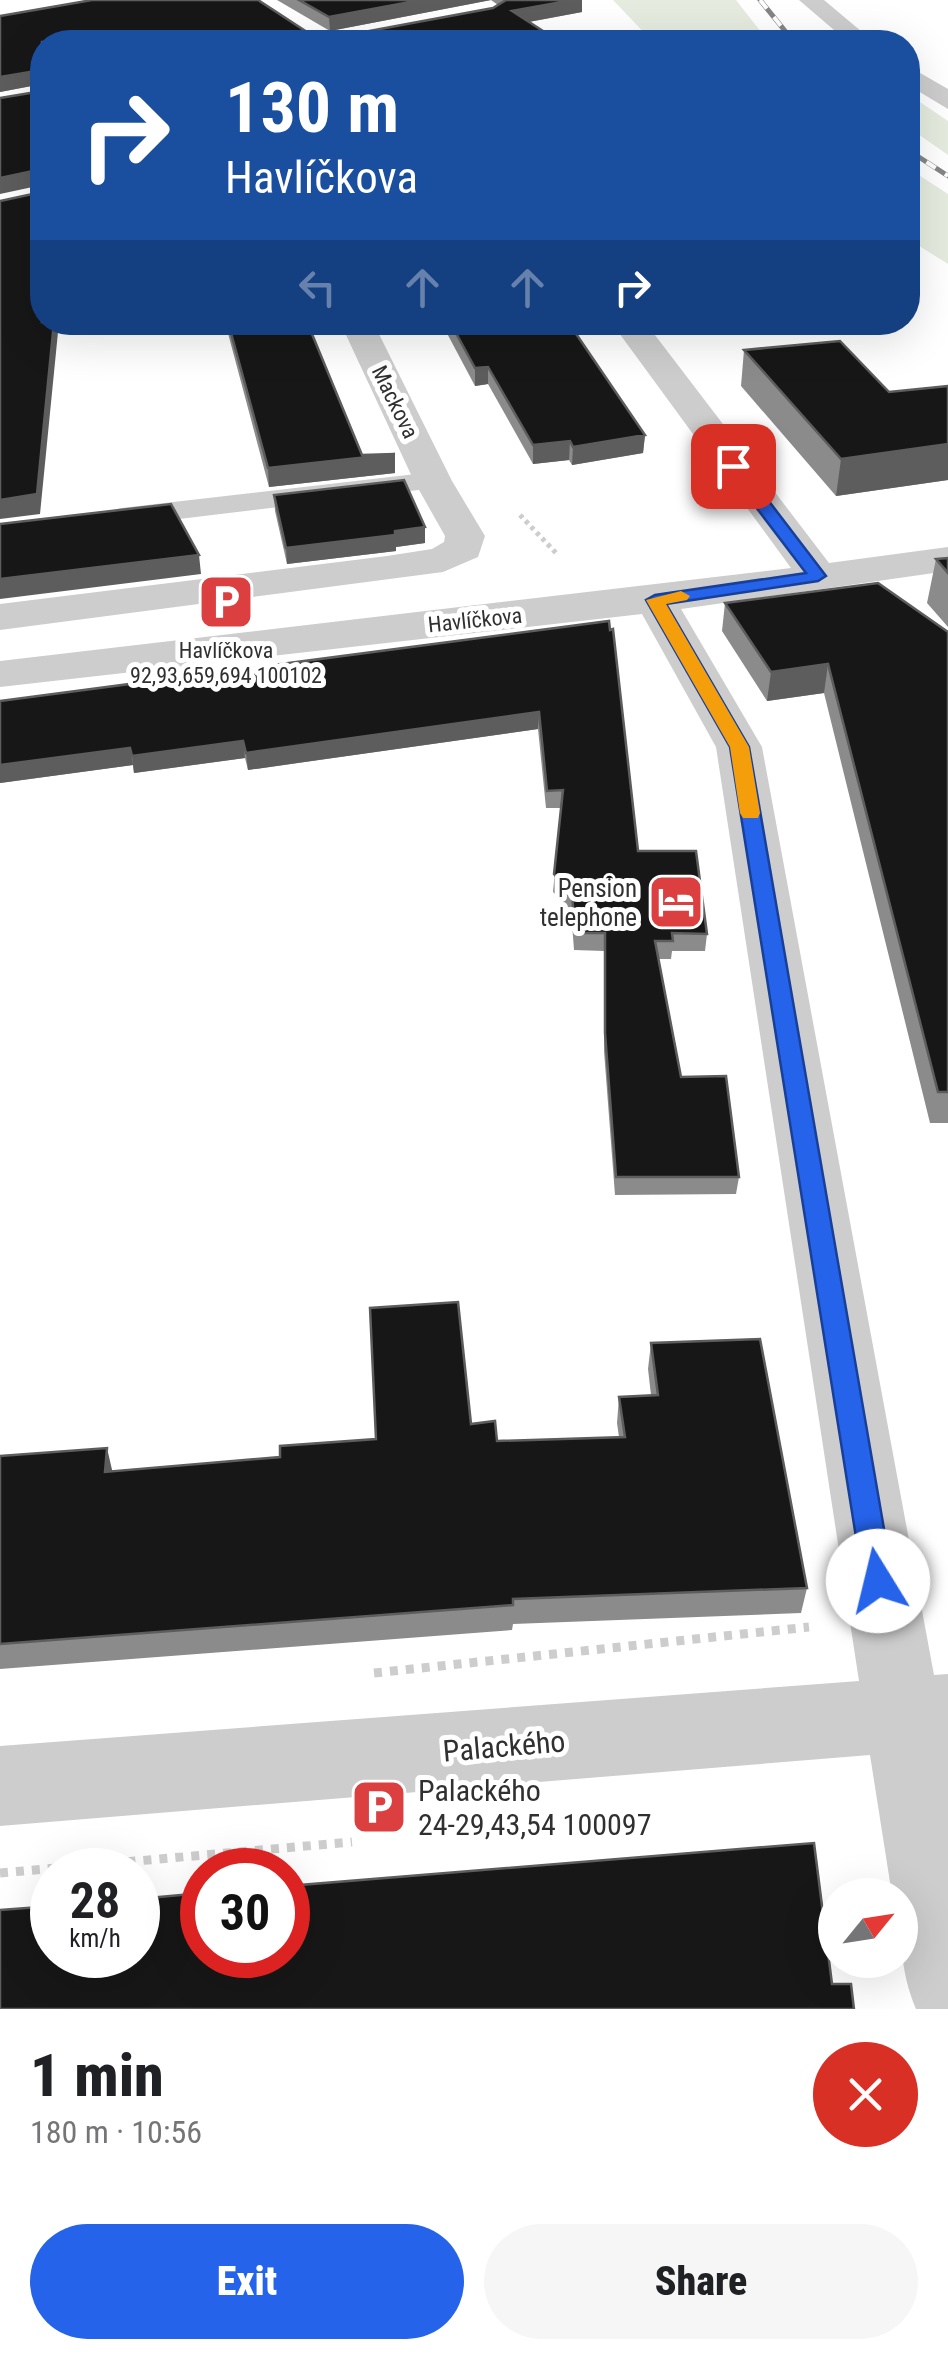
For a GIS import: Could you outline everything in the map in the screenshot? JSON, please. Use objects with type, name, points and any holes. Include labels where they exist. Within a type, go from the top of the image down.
[{"type":"street","points":[[810,0],[847,30]]},
{"type":"street","points":[[920,82],[948,101]]},
{"type":"street","name":"Mackova","points":[[0,616],[444,560],[464,548],[465,536],[433,481],[362,335]]},
{"type":"street","points":[[637,335],[818,576]]},
{"type":"street","name":"Havlíčkova","points":[[0,674],[655,600],[948,559]]},
{"type":"street","points":[[655,600],[740,747],[884,1619],[925,1712],[948,1982]]},
{"type":"street","name":"Palackého","points":[[0,1786],[925,1712]]},
{"type":"lane","points":[[95,520],[433,481]]},
{"type":"path","points":[[354,1675],[884,1619]]},
{"type":"shaded area","points":[[613,0],[736,0],[760,30],[642,30]]},
{"type":"shaded area","points":[[920,102],[948,121],[948,155],[920,135]]},
{"type":"shaded area","points":[[920,176],[948,194],[948,264],[920,246]]},
{"type":"building","points":[[92,0],[258,0],[304,30],[30,30],[30,72],[0,77],[0,16]]},
{"type":"building","points":[[299,0],[421,0],[329,17]]},
{"type":"building","points":[[506,0],[573,0],[512,11],[541,30],[375,30],[493,8]]},
{"type":"building","points":[[30,93],[30,172],[0,178],[0,98]]},
{"type":"building","points":[[30,195],[30,335],[53,335],[37,494],[0,500],[0,201]]},
{"type":"building","points":[[232,335],[312,335],[362,455],[395,454],[268,468]]},
{"type":"building","points":[[457,335],[577,335],[645,435],[573,447],[570,441],[533,445],[488,367],[475,368]]},
{"type":"building","points":[[840,341],[889,392],[948,386],[948,444],[841,459],[744,350]]},
{"type":"building","points":[[404,480],[425,527],[395,531],[395,535],[286,548],[274,495]]},
{"type":"building","points":[[171,504],[199,555],[0,579],[0,524]]},
{"type":"building","points":[[948,558],[948,573],[936,559]]},
{"type":"building","points":[[878,583],[948,632],[948,1092],[938,1092],[828,664],[771,672],[725,603]]},
{"type":"building","points":[[609,621],[638,851],[696,851],[707,934],[672,933],[673,941],[655,941],[681,1077],[726,1076],[739,1177],[616,1177],[605,1033],[605,933],[575,933],[572,893],[554,874],[563,790],[547,791],[539,712],[246,753],[243,741],[132,756],[130,748],[0,765],[0,701]]},
{"type":"building","points":[[458,1302],[471,1424],[495,1421],[497,1441],[625,1437],[619,1397],[658,1395],[651,1343],[760,1339],[807,1588],[513,1599],[513,1605],[0,1644],[0,1456],[107,1448],[105,1472],[280,1457],[280,1446],[376,1439],[370,1308]]},
{"type":"building","points":[[814,1843],[818,1878],[818,1978],[831,1978],[832,1984],[851,1984],[854,2009],[0,2009],[0,1910],[30,1908],[30,1978],[160,1978],[160,1897],[180,1895],[180,1978],[310,1978],[310,1884]]},
{"type":"railway","points":[[760,0],[784,30]]},
{"type":"railway","points":[[920,158],[948,176]]},
{"type":"slow traffic","points":[[681,596],[655,600],[740,747],[750,813]]},
{"type":"place","name":"Havlíčkova 92,93,659,694 100102","points":[[226,602]]},
{"type":"place","name":"Pension telephone","points":[[676,902]]},
{"type":"place","name":"Palackého 24-29,43,54 100097","points":[[379,1807]]},
{"type":"route","points":[[733,466],[818,576],[655,600],[740,747],[878,1581]]}]
